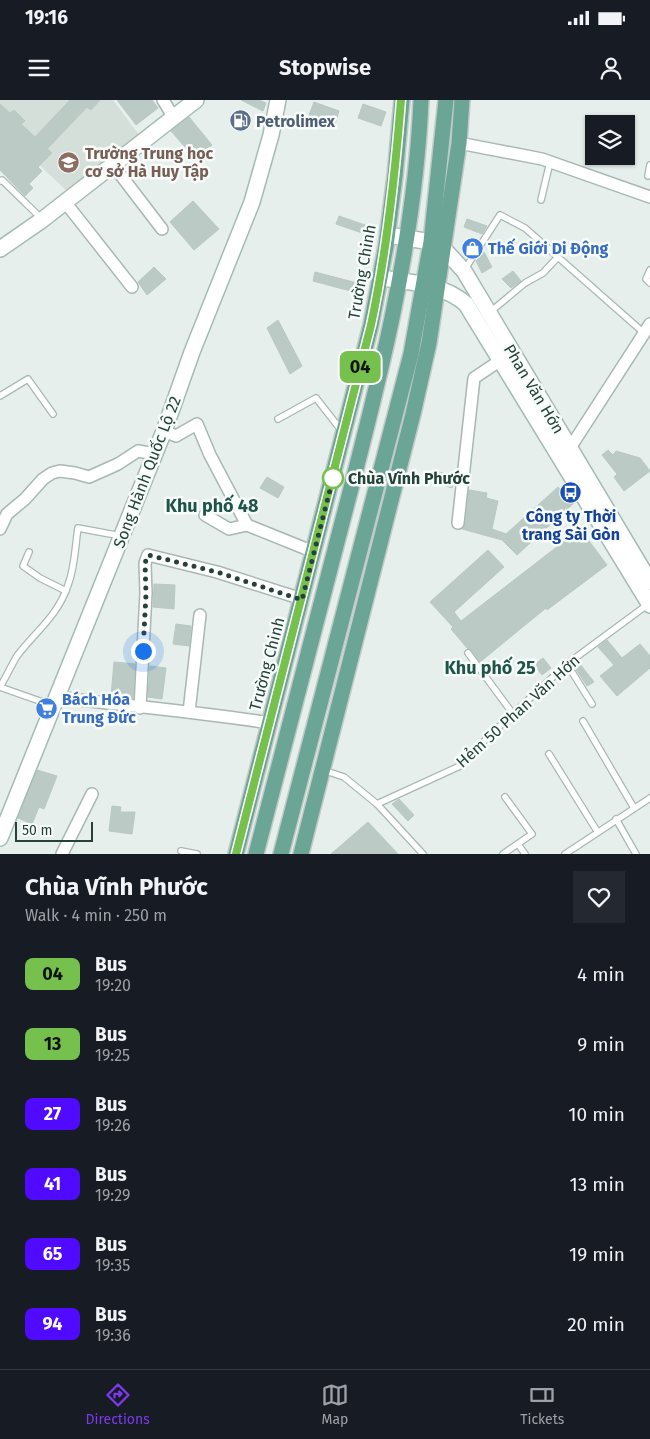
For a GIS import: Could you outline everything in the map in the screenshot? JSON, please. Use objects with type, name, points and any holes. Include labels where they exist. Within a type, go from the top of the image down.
[{"type":"main road","points":[[0,249],[42,220],[196,100]]},
{"type":"main road","name":"Song Hành Quốc Lộ 22","points":[[0,838],[155,454],[192,352],[252,202],[271,135],[278,100]]},
{"type":"main road","name":"Trường Chinh","points":[[236,854],[371,325],[388,235],[402,100]]},
{"type":"main road","points":[[256,854],[364,439],[400,281],[419,146],[421,100]]},
{"type":"main road","points":[[437,245],[446,100]]},
{"type":"main road","points":[[301,854],[413,414],[429,342],[431,287],[437,245],[459,143],[462,100]]},
{"type":"main road","points":[[443,140],[459,143]]},
{"type":"main road","points":[[388,235],[437,245]]},
{"type":"main road","name":"Phan Văn Hớn","points":[[437,245],[464,271],[570,448],[650,604]]},
{"type":"main road","name":"Phan Văn Hớn","points":[[381,278],[431,287],[458,297],[466,304],[612,530],[650,582]]},
{"type":"main road","points":[[281,854],[411,354],[431,287]]},
{"type":"street","points":[[163,100],[174,118]]},
{"type":"street","points":[[459,143],[550,162],[650,197]]},
{"type":"street","points":[[113,166],[162,229]]},
{"type":"street","points":[[64,202],[132,286]]},
{"type":"street","points":[[570,448],[647,328]]},
{"type":"street","points":[[458,523],[474,378],[501,360]]},
{"type":"street","points":[[164,431],[176,436],[197,424],[210,455],[247,525]]},
{"type":"street","points":[[0,529],[7,514],[25,499],[43,479],[52,473],[60,471],[89,477],[118,464],[138,451],[155,454]]},
{"type":"street","points":[[205,515],[229,529],[247,525],[314,552]]},
{"type":"street","points":[[140,708],[146,594],[145,563],[148,555],[217,572],[302,600]]},
{"type":"street","points":[[189,712],[200,615]]},
{"type":"street","points":[[55,701],[189,712],[270,723]]},
{"type":"street","points":[[62,854],[92,794]]},
{"type":"lane","points":[[540,200],[550,162]]},
{"type":"lane","points":[[648,176],[650,165]]},
{"type":"lane","points":[[0,181],[2,180],[42,220]]},
{"type":"lane","points":[[464,271],[500,215],[525,228],[557,258],[647,328]]},
{"type":"lane","points":[[488,313],[525,283],[544,273],[557,258]]},
{"type":"lane","points":[[650,270],[646,279],[650,283]]},
{"type":"lane","points":[[0,396],[28,379],[53,414]]},
{"type":"lane","points":[[278,419],[316,398],[344,434]]},
{"type":"lane","points":[[55,701],[0,687],[17,657],[52,617],[66,591],[73,564],[78,528],[122,536]]},
{"type":"lane","points":[[29,552],[23,566],[40,578],[66,591]]},
{"type":"lane","name":"Hẻm 50 Phan Văn Hớn","points":[[378,804],[462,765],[567,664],[650,604]]},
{"type":"lane","points":[[468,653],[513,714]]},
{"type":"lane","points":[[567,664],[592,704]]},
{"type":"lane","points":[[583,722],[634,808]]},
{"type":"lane","points":[[549,754],[597,832]]},
{"type":"lane","points":[[323,770],[344,777],[378,804],[423,854]]},
{"type":"lane","points":[[503,854],[532,834],[505,797]]},
{"type":"lane","points":[[565,854],[650,798]]},
{"type":"lane","points":[[616,820],[636,854]]},
{"type":"lane","points":[[518,844],[525,854]]},
{"type":"lane","points":[[574,847],[578,854]]},
{"type":"lane","points":[[181,851],[197,854]]},
{"type":"shaded area","name":"Trường Trung học cơ sở Hà Huy Tập","points":[[0,100],[113,100],[139,135],[66,190],[0,128]]},
{"type":"building","points":[[70,100],[100,100],[91,110],[87,107],[47,149],[52,153],[38,167],[42,171],[29,184],[33,188],[25,196],[0,170],[0,104],[10,113],[14,110],[25,121],[21,124],[35,137]]},
{"type":"building","points":[[117,100],[152,100],[158,108],[136,125]]},
{"type":"building","points":[[241,100],[259,100],[266,103],[263,111]]},
{"type":"building","points":[[314,102],[339,111],[335,124],[309,115]]},
{"type":"building","points":[[363,104],[386,112],[381,126],[358,118]]},
{"type":"building","points":[[189,117],[212,145],[206,150],[208,154],[198,162],[171,131]]},
{"type":"building","points":[[193,201],[219,229],[194,250],[170,222]]},
{"type":"building","points":[[339,216],[368,226],[365,234],[336,224]]},
{"type":"building","points":[[467,219],[487,226],[482,234],[464,227]]},
{"type":"building","points":[[484,252],[492,267],[482,273],[476,261]]},
{"type":"building","points":[[154,267],[166,279],[147,295],[138,282]]},
{"type":"building","points":[[513,271],[521,281],[511,288],[502,279]]},
{"type":"building","points":[[315,272],[365,285],[362,294],[313,281]]},
{"type":"building","points":[[278,320],[302,366],[290,374],[267,328]]},
{"type":"building","points":[[608,450],[613,455],[616,451],[640,458],[650,471],[624,491],[614,477],[617,474],[602,455]]},
{"type":"building","points":[[435,471],[455,476],[452,488],[433,482]]},
{"type":"building","points":[[267,477],[284,487],[278,498],[260,488]]},
{"type":"building","points":[[558,487],[574,503],[517,555],[502,540],[462,529],[465,524],[469,490],[487,493],[486,498],[498,501],[492,529],[506,534]]},
{"type":"building","points":[[580,529],[607,565],[547,610],[546,608],[480,662],[451,629],[453,627],[430,602],[488,550],[504,567],[454,612],[461,621]]},
{"type":"building","points":[[154,584],[175,585],[174,609],[153,607]]},
{"type":"building","points":[[176,624],[191,626],[189,646],[173,644]]},
{"type":"building","points":[[607,640],[622,658],[640,644],[650,656],[650,668],[617,696],[600,676],[614,665],[598,647]]},
{"type":"building","points":[[543,658],[551,668],[542,675],[534,665]]},
{"type":"building","points":[[114,662],[135,664],[133,698],[111,696]]},
{"type":"building","points":[[580,664],[594,682],[587,686],[575,668]]},
{"type":"building","points":[[150,666],[166,668],[162,699],[148,697]]},
{"type":"building","points":[[37,770],[57,776],[44,809],[39,807],[32,824],[18,818]]},
{"type":"building","points":[[399,799],[414,815],[408,821],[392,804]]},
{"type":"building","points":[[112,806],[121,807],[120,812],[135,812],[132,834],[109,831]]},
{"type":"building","points":[[368,822],[398,854],[331,854]]},
{"type":"bus line","name":"04","points":[[236,854],[371,325],[386,246],[395,176],[401,100]]},
{"type":"place","name":"Petrolimex","points":[[240,121]]},
{"type":"place","name":"Trường Trung học cơ sở Hà Huy Tập","points":[[69,162]]},
{"type":"place","name":"Thế Giới Di Động","points":[[472,248]]},
{"type":"place","name":"Chùa Vĩnh Phước","points":[[333,478]]},
{"type":"place","name":"Công ty Thời trang Sài Gòn","points":[[571,492]]},
{"type":"place","name":"Bách Hóa Trung Đức","points":[[46,708]]},
{"type":"district","name":"Khu phố 48","points":[[212,506]]},
{"type":"district","name":"Khu phố 25","points":[[490,668]]},
{"type":"route","points":[[143,651],[146,594],[145,563],[148,555],[217,572],[302,600],[333,478]]}]
